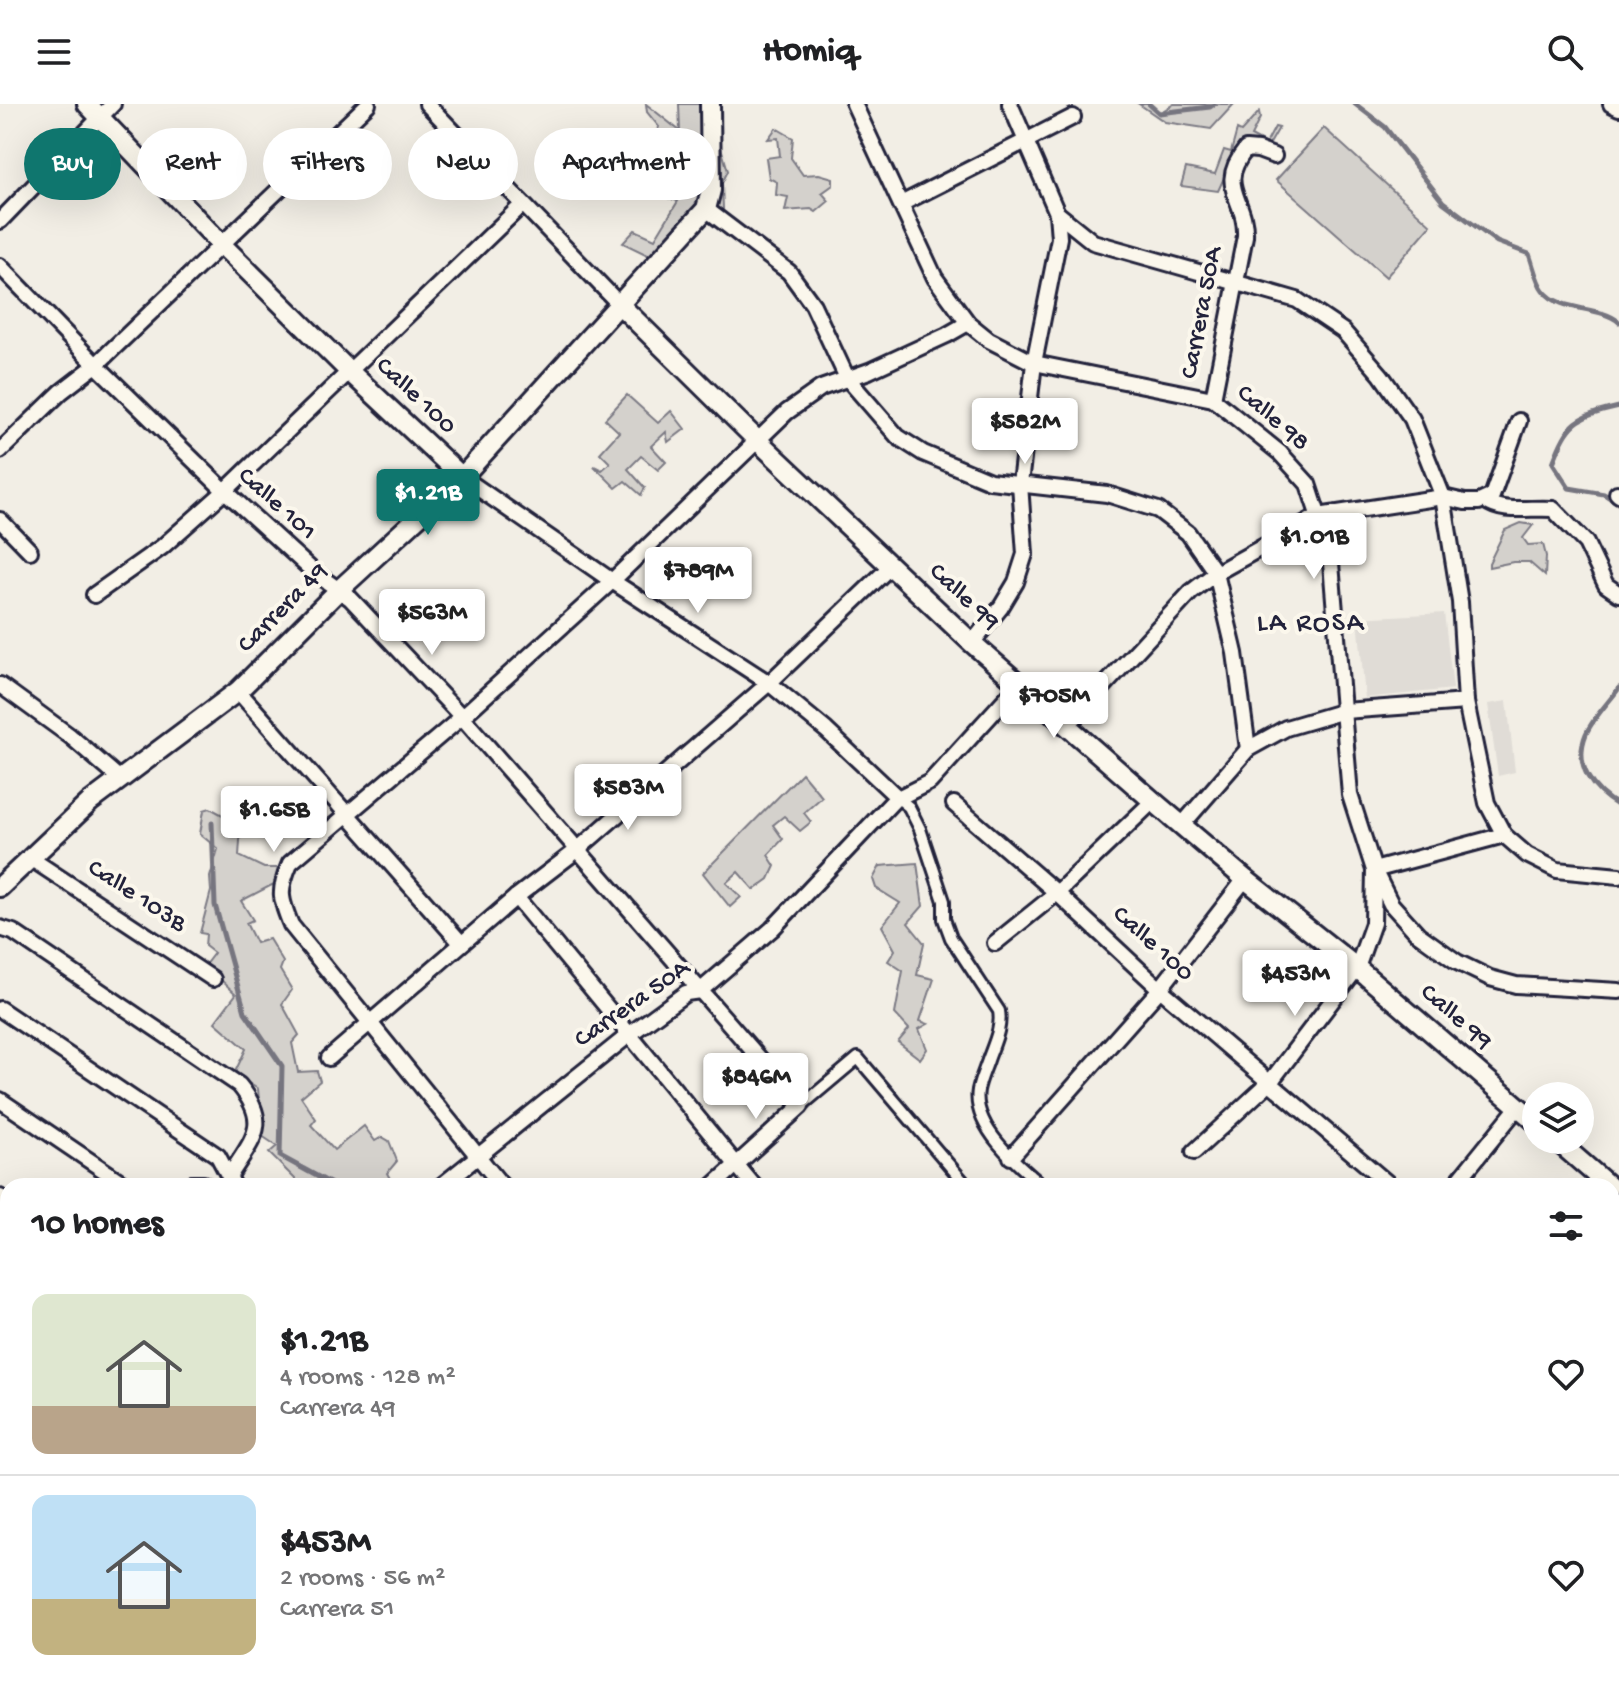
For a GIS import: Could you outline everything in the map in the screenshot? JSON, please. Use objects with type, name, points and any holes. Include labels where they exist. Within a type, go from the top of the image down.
[{"type":"street","points":[[0,451],[61,392],[96,365],[368,104]]},
{"type":"street","name":"Calle 99","points":[[427,104],[621,306],[758,441],[972,643],[1153,801],[1357,968],[1522,1110]]},
{"type":"street","points":[[710,104],[711,190],[706,209],[789,272],[813,305],[847,378],[898,437],[923,453],[990,481],[1107,494],[1158,510],[1188,533],[1216,573],[1235,653],[1248,749]]},
{"type":"street","name":"Calle 98","points":[[854,104],[935,278],[968,323],[989,340],[1034,363],[1213,399],[1280,453],[1308,484],[1330,551],[1350,795],[1374,870],[1391,904],[1418,934],[1457,962],[1490,978],[1516,985],[1619,991]]},
{"type":"street","points":[[972,643],[1001,607],[1016,582],[1025,554],[1020,484],[1034,363],[1059,238],[1057,213],[1010,104]]},
{"type":"street","points":[[1611,104],[1619,108]]},
{"type":"street","points":[[0,221],[100,108]]},
{"type":"street","name":"Calle 100","points":[[100,108],[221,244],[462,477],[612,581],[769,683],[826,730],[897,797]]},
{"type":"street","points":[[901,204],[1073,117]]},
{"type":"street","name":"Carrera 50A","points":[[1213,399],[1245,236],[1246,221],[1233,192],[1231,179],[1238,158],[1246,149],[1274,156]]},
{"type":"street","points":[[94,595],[162,547],[225,491],[523,204]]},
{"type":"street","name":"Carrera 49","points":[[0,887],[90,802],[238,691],[339,590],[462,477],[621,306],[706,209]]},
{"type":"street","points":[[1057,213],[1093,242],[1297,300],[1343,331],[1381,375],[1412,419],[1443,497],[1460,602],[1466,702],[1487,803],[1504,835],[1527,855],[1557,870],[1619,876]]},
{"type":"street","name":"Calle 101","points":[[0,266],[225,491],[315,573],[350,598],[462,717],[801,1106]]},
{"type":"street","points":[[495,1178],[291,925],[281,900],[281,885],[290,863],[462,717],[612,581],[787,412],[821,388],[869,371],[968,323]]},
{"type":"street","points":[[1486,501],[1492,496],[1519,421]]},
{"type":"street","points":[[1068,725],[1191,592],[1216,573],[1318,516],[1443,497],[1465,502],[1486,501],[1505,509],[1528,506],[1553,509],[1586,543],[1606,585],[1617,594]]},
{"type":"street","points":[[0,520],[30,551]]},
{"type":"street","points":[[329,1058],[461,943],[576,851],[769,683],[891,566]]},
{"type":"street","points":[[1020,683],[930,782],[897,797],[909,807],[920,829],[944,901],[944,919],[951,938],[999,1011],[1001,1023],[978,1089],[978,1101],[988,1127],[1011,1157],[1034,1178]]},
{"type":"street","points":[[0,685],[70,736],[120,779]]},
{"type":"street","points":[[238,691],[461,943]]},
{"type":"street","points":[[1182,825],[1248,749],[1286,728],[1344,711],[1466,702]]},
{"type":"street","name":"Carrera 50A","points":[[451,1178],[630,1034],[686,993],[700,991],[772,929],[897,797]]},
{"type":"street","points":[[995,943],[1057,893],[1153,801]]},
{"type":"street","name":"Calle 100","points":[[954,804],[1057,893],[1160,989],[1382,1178]]},
{"type":"street","points":[[1194,1152],[1271,1081],[1357,968],[1373,923],[1374,870],[1504,835]]},
{"type":"street","name":"Calle 103B","points":[[30,858],[213,979]]},
{"type":"street","points":[[1011,1157],[1160,989],[1245,879]]},
{"type":"street","points":[[516,897],[747,1178]]},
{"type":"street","points":[[0,928],[13,932],[239,1085],[251,1099],[258,1116],[255,1133],[233,1178]]},
{"type":"street","points":[[0,1009],[218,1156],[230,1178]]},
{"type":"street","points":[[722,1178],[858,1058],[960,1178]]},
{"type":"street","points":[[0,1100],[115,1178]]},
{"type":"street","points":[[1460,1178],[1518,1107]]},
{"type":"street","points":[[1572,1154],[1600,1178]]},
{"type":"shaded area","points":[[646,104],[676,128],[659,128],[647,112]]},
{"type":"shaded area","points":[[679,104],[715,104],[720,144],[728,171],[722,183],[723,209],[660,261],[623,243],[635,230],[655,239],[678,201],[674,200],[716,200],[716,128],[680,128]]},
{"type":"shaded area","points":[[1139,104],[1149,104],[1159,113],[1174,104],[1234,104],[1211,129],[1165,122]]},
{"type":"shaded area","points":[[1259,112],[1260,118],[1251,136],[1266,144],[1275,127],[1279,128],[1268,147],[1253,148],[1242,142],[1235,160],[1230,160],[1227,180],[1223,180],[1218,191],[1181,186],[1186,168],[1215,174],[1224,150],[1231,152],[1237,130],[1241,132]]},
{"type":"shaded area","points":[[776,128],[793,138],[791,158],[803,175],[819,174],[833,178],[833,185],[822,193],[829,201],[816,212],[811,209],[785,211],[788,197],[776,195],[777,182],[769,178],[766,158],[780,156],[778,138],[768,139]]},
{"type":"shaded area","points":[[1324,128],[1431,225],[1386,277],[1276,180]]},
{"type":"shaded area","points":[[627,395],[658,423],[671,411],[685,429],[668,442],[666,432],[651,446],[666,462],[658,470],[641,456],[628,469],[645,488],[641,495],[625,481],[616,488],[594,466],[602,470],[610,463],[600,453],[619,432],[605,419]]},
{"type":"shaded area","points":[[1521,523],[1533,525],[1523,538],[1528,545],[1543,544],[1545,576],[1529,562],[1489,567],[1505,530]]},
{"type":"shaded area","points":[[1444,613],[1453,689],[1365,698],[1358,618]]},
{"type":"shaded area","points":[[1507,701],[1515,772],[1498,776],[1488,704]]},
{"type":"shaded area","points":[[802,773],[822,797],[804,813],[811,822],[800,831],[784,816],[773,825],[783,839],[768,855],[775,866],[769,879],[754,890],[738,872],[726,883],[741,897],[730,907],[703,873]]},
{"type":"shaded area","points":[[210,808],[241,825],[239,856],[264,868],[282,868],[274,884],[241,901],[253,920],[246,923],[256,943],[269,939],[283,962],[280,970],[292,990],[282,1004],[299,1035],[292,1043],[298,1072],[317,1071],[320,1081],[301,1097],[316,1119],[311,1125],[334,1150],[364,1126],[375,1141],[382,1137],[389,1141],[397,1161],[387,1173],[390,1178],[294,1178],[269,1153],[277,1146],[262,1136],[258,1089],[234,1074],[246,1049],[215,1022],[236,994],[205,965],[214,953],[205,946],[206,934],[200,933],[218,849],[200,834],[204,810]]},
{"type":"shaded area","points":[[917,863],[923,906],[908,923],[924,943],[917,975],[934,979],[920,1021],[928,1024],[919,1029],[927,1049],[920,1059],[898,1042],[909,1029],[895,1014],[903,971],[888,961],[895,950],[882,926],[900,903],[876,888],[873,879],[880,866]]},
{"type":"waterway","points":[[1149,104],[1159,113],[1214,104]]},
{"type":"waterway","points":[[1355,104],[1385,127],[1443,202],[1497,242],[1529,254],[1538,282],[1550,297],[1619,322]]},
{"type":"waterway","points":[[1619,407],[1593,414],[1576,423],[1564,438],[1553,463],[1569,488],[1604,494],[1619,504]]},
{"type":"waterway","points":[[1619,688],[1589,728],[1582,757],[1594,785],[1619,806]]},
{"type":"waterway","points":[[212,823],[215,905],[245,1012],[282,1066],[280,1156],[320,1178]]},
{"type":"district","name":"LA ROSA","points":[[1311,624]]}]
